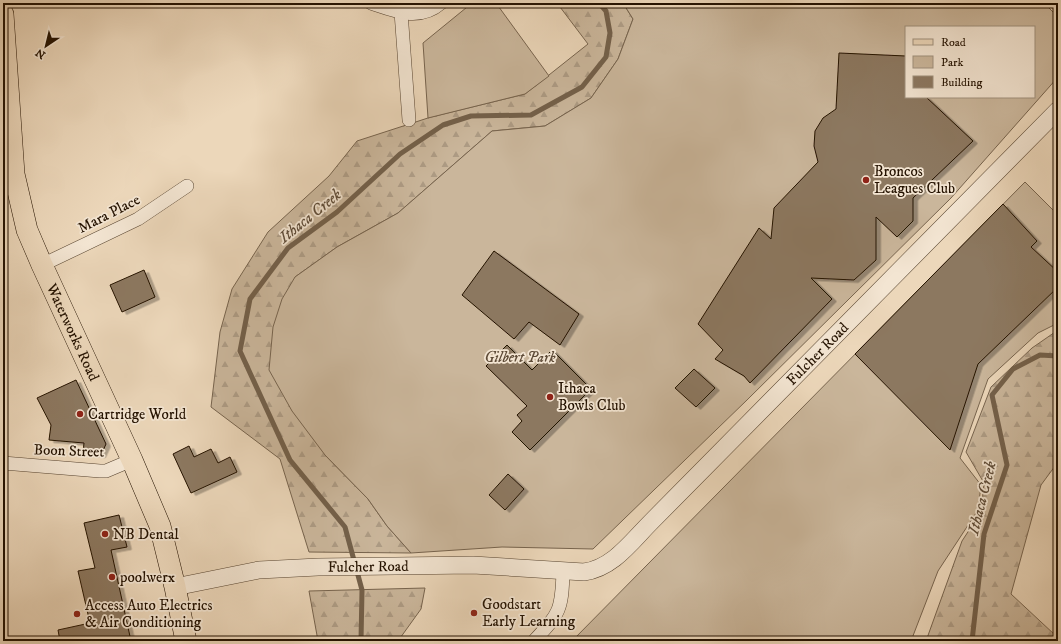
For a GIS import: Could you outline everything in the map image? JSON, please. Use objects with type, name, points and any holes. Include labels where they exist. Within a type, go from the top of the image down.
[{"type":"main road","name":"Waterworks Road","points":[[3,14],[14,174],[27,230],[132,460],[160,526],[186,641]]},
{"type":"street","points":[[371,3],[401,12],[421,14],[429,11],[441,3]]},
{"type":"street","points":[[401,12],[409,120]]},
{"type":"street","name":"Fulcher Road","points":[[175,587],[259,570],[318,567],[473,565],[564,572],[592,571],[600,568],[612,560],[1058,110]]},
{"type":"street","name":"Mara Place","points":[[42,265],[138,219],[187,186]]},
{"type":"street","name":"Boon Street","points":[[3,463],[106,471],[132,460]]},
{"type":"street","points":[[534,641],[558,612],[563,596],[564,572]]},
{"type":"green space","points":[[472,3],[496,3],[549,76],[525,94],[428,118],[423,43]]},
{"type":"green space","points":[[557,3],[623,3],[633,19],[618,59],[591,98],[545,126],[492,131],[398,213],[337,247],[295,277],[325,455],[368,499],[387,526],[411,553],[309,552],[280,459],[211,407],[220,332],[232,289],[268,232],[329,176],[357,141],[431,117],[525,94],[588,44]]},
{"type":"green space","name":"Gilbert Park","points":[[623,3],[1044,3],[1058,17],[1058,77],[951,198],[747,400],[593,549],[502,547],[411,553],[387,526],[368,499],[325,455],[292,411],[269,370],[273,327],[282,299],[295,277],[337,247],[398,213],[492,131],[545,126],[591,98],[618,59],[633,19]]},
{"type":"green space","points":[[1025,182],[1058,215],[1058,323],[1038,333],[988,379],[960,458],[981,485],[978,510],[938,571],[911,641],[572,641]]},
{"type":"green space","points":[[1058,330],[1058,462],[1041,485],[1011,594],[1055,635],[1055,641],[926,641],[962,541],[981,512],[984,483],[966,452],[991,387],[1032,348]]},
{"type":"green space","points":[[425,588],[421,609],[398,641],[318,641],[309,591]]},
{"type":"building","name":"Broncos Leagues Club","points":[[839,53],[905,56],[905,98],[927,98],[973,141],[913,198],[913,221],[897,237],[876,217],[876,260],[854,280],[811,278],[832,299],[750,383],[744,376],[715,359],[723,350],[698,324],[759,228],[771,239],[774,208],[818,162],[814,146],[815,131],[823,118],[836,109]]},
{"type":"building","points":[[1003,204],[1037,241],[1031,247],[1058,272],[1058,287],[978,364],[950,450],[855,354]]},
{"type":"building","points":[[494,251],[579,314],[560,345],[529,322],[514,339],[462,295]]},
{"type":"building","points":[[144,270],[155,297],[122,312],[110,285]]},
{"type":"building","name":"Ithaca Bowls Club","points":[[507,345],[532,370],[552,350],[591,389],[530,450],[512,432],[522,421],[517,415],[527,406],[486,366]]},
{"type":"building","points":[[694,369],[715,388],[696,407],[675,388]]},
{"type":"building","points":[[76,380],[106,444],[101,455],[83,453],[84,443],[49,440],[51,425],[37,398]]},
{"type":"building","points":[[189,446],[194,457],[211,449],[218,463],[230,457],[237,472],[191,493],[173,454]]},
{"type":"building","points":[[508,474],[524,489],[505,510],[489,495]]},
{"type":"building","points":[[119,515],[127,547],[111,550],[131,641],[60,641],[58,630],[90,623],[78,571],[95,568],[84,523]]},
{"type":"waterway","name":"Ithaca Creek","points":[[361,641],[362,590],[345,527],[290,460],[240,351],[250,299],[288,248],[337,212],[400,154],[443,125],[471,116],[531,115],[582,87],[606,57],[610,33],[606,11],[599,3]]},
{"type":"waterway","name":"Ithaca Creek","points":[[972,641],[984,534],[1007,465],[992,395],[1013,369],[1040,355],[1058,356]]},
{"type":"place","name":"Broncos Leagues Club","points":[[866,180]]},
{"type":"place","name":"Ithaca Bowls Club","points":[[550,397]]},
{"type":"place","name":"Cartridge World","points":[[80,414]]},
{"type":"place","name":"NB Dental","points":[[105,534]]},
{"type":"place","name":"poolwerx","points":[[112,577]]},
{"type":"place","name":"Goodstart Early Learning","points":[[474,613]]},
{"type":"place","name":"Access Auto Electrics & Air Conditioning","points":[[77,614]]}]
